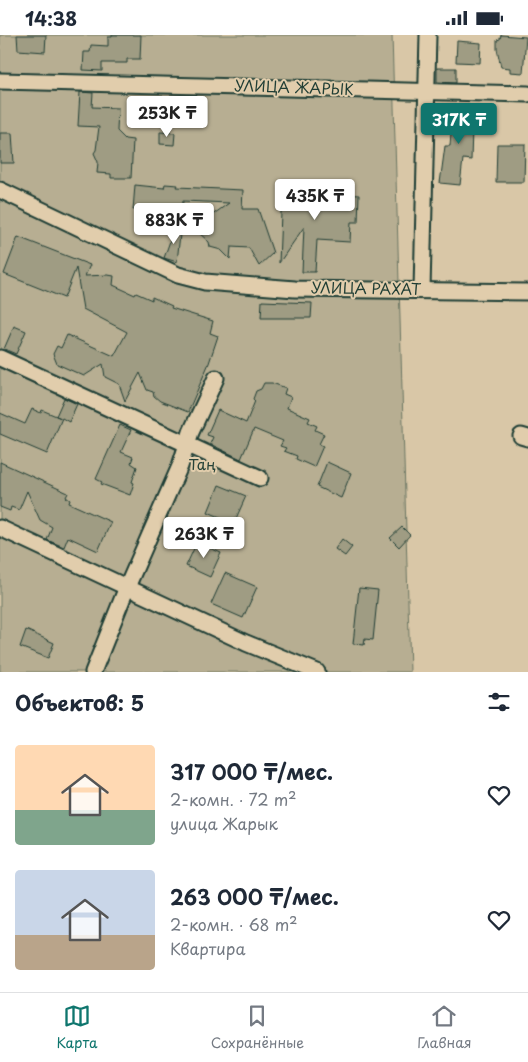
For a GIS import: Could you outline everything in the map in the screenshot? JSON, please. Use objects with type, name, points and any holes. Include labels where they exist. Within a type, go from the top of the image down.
[{"type":"street","points":[[422,290],[425,91],[428,35]]},
{"type":"street","name":"УЛИЦА ЖАРЫК","points":[[0,81],[528,94]]},
{"type":"street","name":"УЛИЦА РАХАТ","points":[[0,190],[178,275],[205,282],[295,289],[528,292]]},
{"type":"street","points":[[0,357],[260,478]]},
{"type":"street","points":[[93,672],[127,587],[180,466],[186,444],[216,378]]},
{"type":"street","points":[[0,528],[246,643],[317,672]]},
{"type":"green space","name":"Таң","points":[[0,35],[392,35],[410,672],[0,672]]},
{"type":"building","points":[[17,35],[46,35],[45,52],[18,50]]},
{"type":"building","points":[[112,35],[141,35],[140,59],[127,59],[127,63],[102,63],[102,71],[83,70],[84,52],[90,52],[91,45],[108,46],[108,37],[112,37]]},
{"type":"building","points":[[501,35],[526,37],[523,73],[510,72],[510,68],[501,67],[497,40],[500,39]]},
{"type":"building","points":[[457,41],[481,43],[480,63],[456,62]]},
{"type":"building","points":[[437,68],[456,68],[456,83],[437,82]]},
{"type":"building","points":[[80,92],[93,93],[92,107],[118,108],[117,131],[125,139],[133,140],[131,178],[111,178],[111,174],[97,173],[98,162],[94,153],[99,127],[78,126]]},
{"type":"building","points":[[453,107],[478,109],[476,129],[472,129],[471,160],[463,159],[460,185],[440,183],[445,146],[450,146]]},
{"type":"building","points":[[160,132],[175,133],[174,145],[160,144]]},
{"type":"building","points":[[0,133],[12,133],[14,163],[0,163]]},
{"type":"building","points":[[497,144],[525,144],[524,182],[496,182]]},
{"type":"building","points":[[165,184],[178,185],[177,187],[243,190],[242,209],[258,209],[273,253],[259,266],[249,248],[231,247],[230,259],[221,250],[210,247],[209,242],[198,232],[204,221],[229,203],[183,201],[181,223],[163,221],[163,215],[152,214],[153,212],[133,210],[135,185],[164,188]]},
{"type":"building","points":[[282,188],[302,189],[302,192],[359,195],[358,222],[351,222],[350,242],[317,240],[315,272],[302,272],[304,227],[279,263]]},
{"type":"building","points":[[176,224],[181,225],[177,262],[164,258]]},
{"type":"building","points":[[18,237],[90,265],[85,276],[114,276],[113,285],[135,295],[136,293],[152,300],[152,297],[172,306],[171,308],[213,321],[210,333],[218,336],[209,363],[188,412],[160,401],[154,396],[153,392],[147,390],[140,373],[125,401],[119,384],[105,377],[103,364],[84,376],[57,364],[53,354],[57,346],[61,348],[67,335],[114,356],[127,332],[83,309],[76,268],[64,298],[4,274]]},
{"type":"building","points":[[262,301],[312,303],[311,318],[261,318]]},
{"type":"building","points":[[14,326],[26,331],[16,354],[4,349]]},
{"type":"building","points":[[264,383],[272,383],[286,388],[284,394],[291,397],[287,408],[310,418],[308,422],[317,426],[315,430],[324,434],[319,444],[323,446],[314,467],[296,459],[297,456],[284,451],[286,448],[280,446],[283,441],[254,429],[241,459],[210,444],[213,437],[207,435],[218,410],[246,423],[255,401],[253,399],[256,391],[261,389]]},
{"type":"building","points":[[64,398],[77,404],[69,422],[62,418],[47,454],[0,434],[0,413],[25,424],[32,409],[41,413],[42,410],[56,416]]},
{"type":"building","points":[[120,425],[131,430],[121,452],[133,457],[131,463],[137,467],[130,495],[101,484],[102,482],[96,479]]},
{"type":"building","points":[[0,462],[68,493],[66,497],[70,500],[69,503],[111,522],[98,551],[68,537],[64,547],[47,540],[52,527],[40,520],[27,491],[19,510],[11,507],[10,511],[0,507]]},
{"type":"building","points":[[327,462],[351,473],[341,498],[317,487]]},
{"type":"building","points":[[219,485],[246,496],[234,523],[208,512]]},
{"type":"building","points":[[402,527],[410,535],[399,547],[390,538]]},
{"type":"building","points":[[342,539],[352,547],[345,556],[335,549]]},
{"type":"building","points":[[197,542],[221,553],[210,577],[186,566]]},
{"type":"building","points":[[225,573],[257,587],[243,618],[211,604]]},
{"type":"building","points":[[359,588],[378,590],[373,640],[365,639],[364,645],[353,644]]},
{"type":"building","points":[[26,630],[54,643],[48,658],[20,647]]}]
